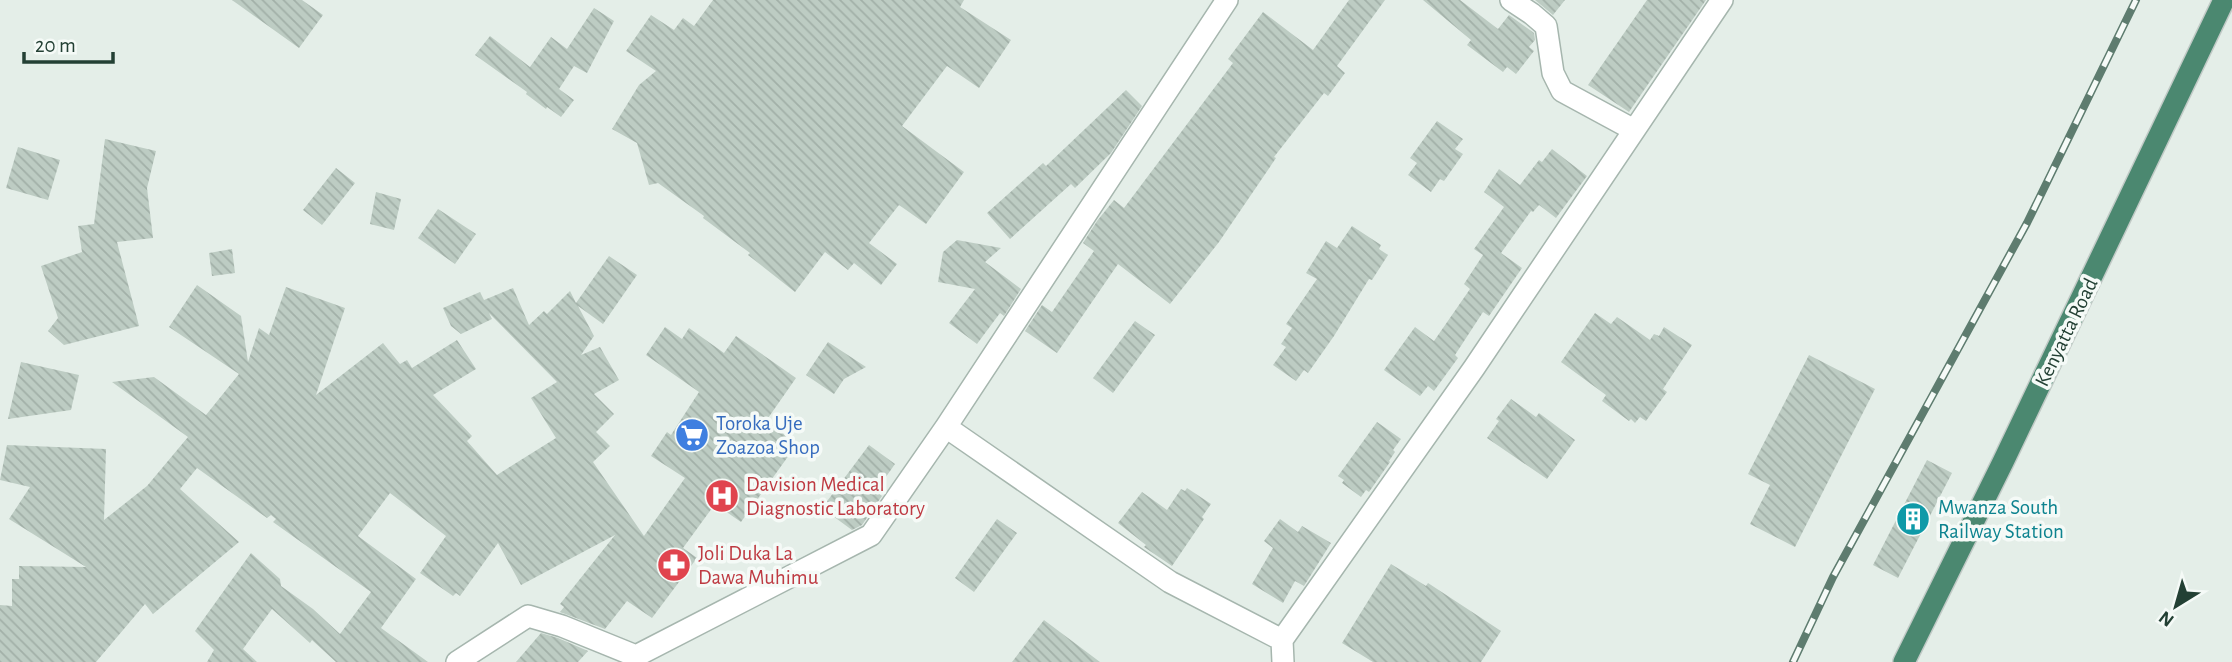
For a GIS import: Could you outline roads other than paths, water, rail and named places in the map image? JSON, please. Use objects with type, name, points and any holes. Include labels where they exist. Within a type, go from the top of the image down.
[{"type":"highway","name":"Kenyatta Road","points":[[1904,662],[2004,462],[2224,0]]},
{"type":"street","points":[[457,662],[528,616],[562,626],[636,656],[871,535],[946,427],[1227,0]]},
{"type":"street","points":[[1511,0],[1546,26],[1553,73],[1562,91],[1634,130]]},
{"type":"street","points":[[1283,662],[1282,640],[1474,368],[1722,0]]},
{"type":"street","points":[[946,427],[1170,582],[1282,640]]},
{"type":"railway","points":[[1793,662],[1833,577],[2027,223],[2136,0]]},
{"type":"place","name":"Toroka Uje Zoazoa Shop","points":[[692,435]]},
{"type":"place","name":"Davision Medical Diagnostic Laboratory","points":[[722,496]]},
{"type":"place","name":"Mwanza South Railway Station","points":[[1913,519]]},
{"type":"place","name":"Joli Duka La Dawa Muhimu","points":[[674,565]]}]
